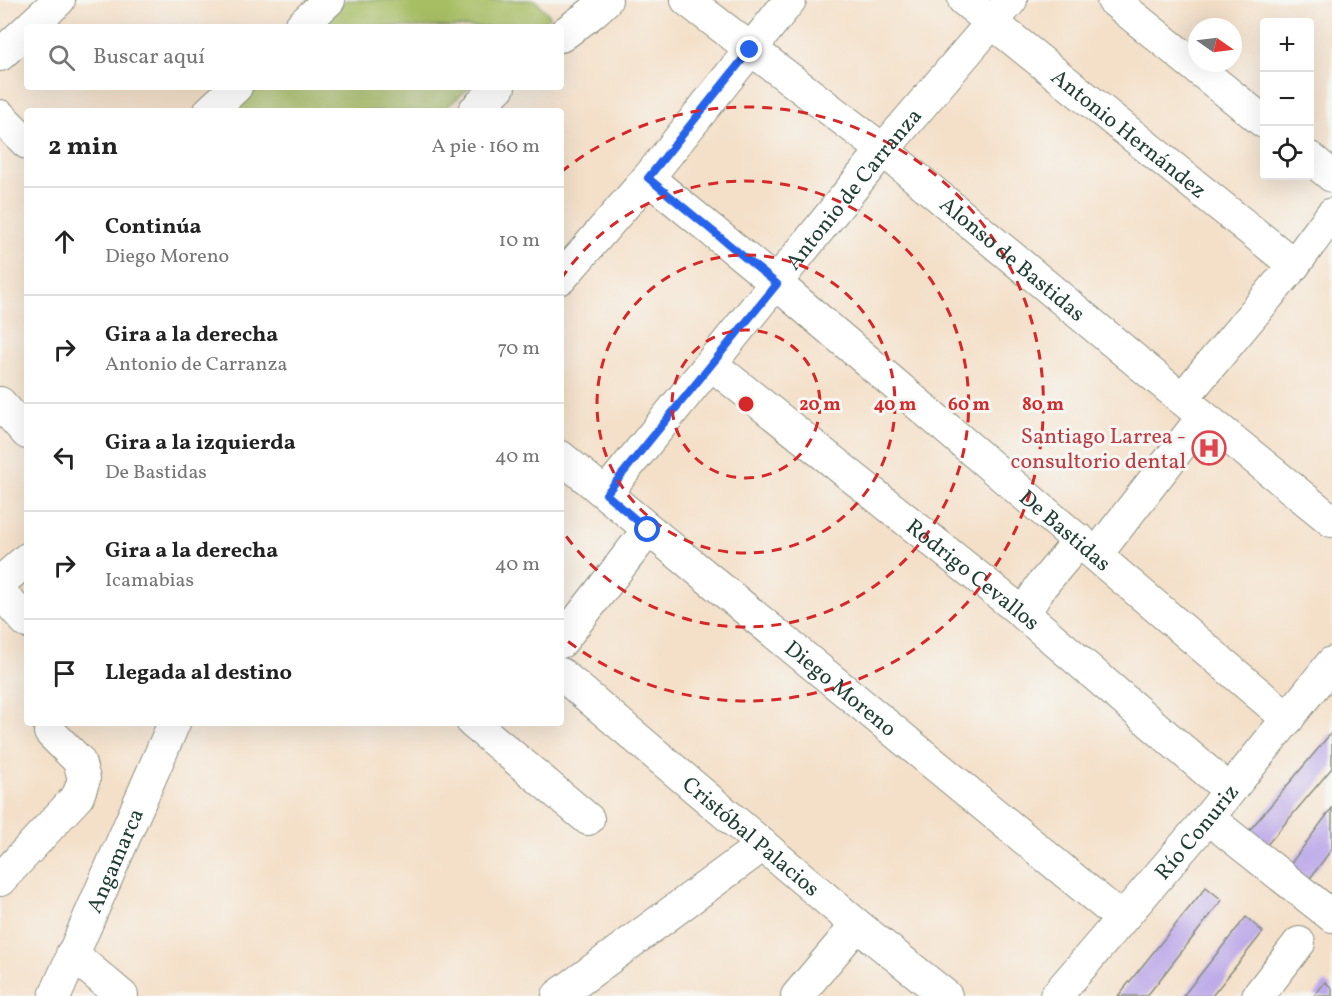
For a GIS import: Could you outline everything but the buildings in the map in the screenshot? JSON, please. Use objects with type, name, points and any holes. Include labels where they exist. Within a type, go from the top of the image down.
[{"type":"street","points":[[32,24],[59,0]]},
{"type":"street","points":[[303,24],[329,0]]},
{"type":"street","name":"Alonso de Bastidas","points":[[687,0],[883,150],[1332,521]]},
{"type":"street","points":[[564,275],[648,178],[790,0]]},
{"type":"street","name":"Antonio Hernández","points":[[964,0],[1001,11],[1294,265]]},
{"type":"street","points":[[1113,0],[1260,119]]},
{"type":"street","points":[[564,33],[593,4]]},
{"type":"street","name":"Antonio de Carranza","points":[[606,494],[883,150],[1001,11]]},
{"type":"street","points":[[0,55],[24,32]]},
{"type":"street","points":[[213,108],[233,90]]},
{"type":"street","points":[[477,108],[496,90]]},
{"type":"street","points":[[0,116],[24,140]]},
{"type":"street","points":[[1314,161],[1332,176]]},
{"type":"street","name":"De Bastidas","points":[[648,178],[777,284],[1288,719]]},
{"type":"street","points":[[1024,614],[1041,586],[1088,548],[1193,408],[1332,214]]},
{"type":"street","name":"Rodrigo Cevallos","points":[[711,364],[1024,614],[1229,790]]},
{"type":"street","points":[[0,403],[24,430]]},
{"type":"street","name":"Diego Moreno","points":[[564,459],[1121,918]]},
{"type":"street","points":[[564,638],[648,530]]},
{"type":"street","points":[[0,583],[24,562]]},
{"type":"street","points":[[0,592],[24,619]]},
{"type":"street","name":"Río Conuriz","points":[[1056,996],[1208,818],[1332,663]]},
{"type":"street","name":"Cristóbal Palacios","points":[[564,677],[857,924],[946,996]]},
{"type":"street","name":"Angamarca","points":[[55,996],[173,726]]},
{"type":"street","points":[[477,726],[588,819]]},
{"type":"street","points":[[0,880],[78,796],[84,779],[79,762],[50,732]]},
{"type":"street","points":[[1208,818],[1330,910]]},
{"type":"street","points":[[564,994],[763,845]]},
{"type":"street","points":[[797,996],[857,924]]},
{"type":"street","points":[[1258,996],[1299,943]]},
{"type":"street","points":[[72,954],[122,996]]},
{"type":"green space","points":[[346,0],[535,0],[550,16],[541,24],[321,24]]},
{"type":"green space","points":[[254,90],[466,90],[446,108],[235,108]]},
{"type":"place","name":"Santiago Larrea - consultorio dental","points":[[1209,448]]},
{"type":"route","points":[[648,530],[606,494],[777,284],[648,178],[750,50]]}]
